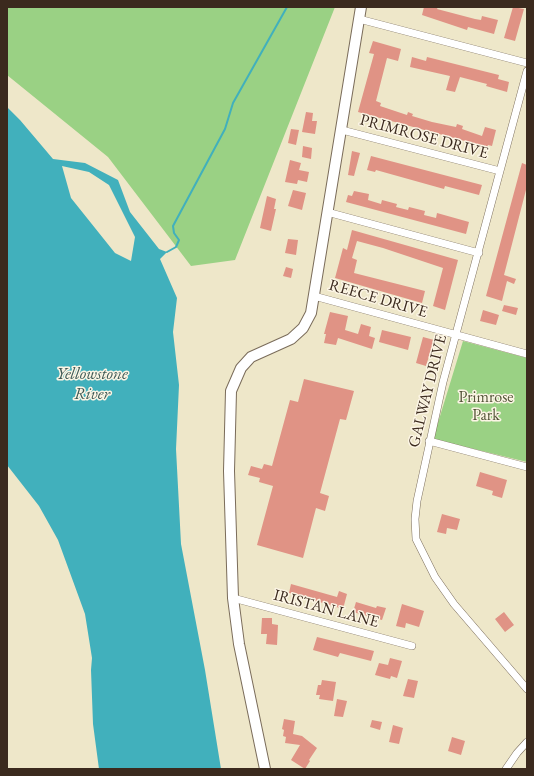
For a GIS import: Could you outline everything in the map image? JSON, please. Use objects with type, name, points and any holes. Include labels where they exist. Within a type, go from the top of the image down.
[{"type":"street","points":[[265,769],[239,644],[233,598],[228,471],[231,391],[241,368],[251,357],[291,340],[303,328],[311,313],[361,7]]},
{"type":"street","points":[[359,19],[527,63]]},
{"type":"street","name":"GALWAY DRIVE","points":[[527,72],[443,382],[429,441],[417,501],[415,519],[416,539],[434,577],[454,604],[527,689]]},
{"type":"street","name":"PRIMROSE DRIVE","points":[[342,130],[500,171]]},
{"type":"street","points":[[327,212],[479,253]]},
{"type":"street","name":"REECE DRIVE","points":[[314,296],[456,336],[527,354]]},
{"type":"street","points":[[429,441],[527,467]]},
{"type":"street","name":"IRISTAN LANE","points":[[233,598],[412,646]]},
{"type":"street","points":[[506,769],[516,753],[527,742]]},
{"type":"green space","points":[[7,7],[335,7],[235,260],[191,266],[108,157],[7,75]]},
{"type":"green space","name":"Primrose Park","points":[[463,341],[527,358],[527,462],[433,439]]},
{"type":"water","name":"Yellowstone River","points":[[7,107],[53,159],[85,163],[118,180],[130,212],[159,249],[167,252],[160,259],[177,298],[173,332],[179,385],[176,449],[181,544],[205,670],[221,769],[99,769],[93,724],[92,658],[85,614],[58,540],[39,506],[7,465]],"holes":[[[62,166],[89,172],[109,185],[135,237],[131,261],[115,253],[71,198]]]},
{"type":"building","points":[[424,7],[438,7],[437,9],[475,19],[481,20],[482,16],[498,20],[494,34],[468,27],[467,30],[422,15]]},
{"type":"building","points":[[513,7],[524,9],[515,41],[504,38]]},
{"type":"building","points":[[373,41],[401,49],[398,61],[387,58],[376,101],[381,103],[380,106],[407,115],[408,112],[413,114],[412,116],[432,122],[456,127],[457,124],[463,126],[462,129],[482,136],[485,127],[496,130],[492,146],[488,145],[487,147],[358,112],[374,54],[369,53]]},
{"type":"building","points":[[412,57],[426,61],[427,57],[499,75],[498,79],[509,82],[507,92],[486,86],[487,84],[460,77],[455,92],[446,90],[450,76],[410,67]]},
{"type":"building","points":[[306,112],[313,113],[312,121],[317,121],[315,134],[302,132]]},
{"type":"building","points":[[291,129],[299,130],[296,145],[288,143]]},
{"type":"building","points":[[303,146],[312,148],[311,159],[302,157]]},
{"type":"building","points":[[352,151],[360,153],[354,176],[348,175]]},
{"type":"building","points":[[371,156],[482,185],[479,195],[445,186],[444,189],[376,170],[375,172],[367,170]]},
{"type":"building","points":[[290,160],[301,163],[299,170],[309,172],[307,182],[298,180],[297,184],[285,182]]},
{"type":"building","points":[[522,163],[527,165],[527,186],[504,275],[516,279],[514,284],[507,281],[502,301],[486,296]]},
{"type":"building","points":[[293,190],[306,193],[302,210],[288,206]]},
{"type":"building","points":[[354,191],[369,194],[368,200],[381,204],[382,200],[397,204],[396,207],[408,210],[409,207],[425,211],[424,215],[436,218],[437,213],[469,222],[466,234],[346,202],[348,195],[352,196]]},
{"type":"building","points":[[267,196],[276,199],[274,209],[276,209],[271,231],[260,228]]},
{"type":"building","points":[[352,230],[458,260],[445,310],[433,306],[443,268],[383,248],[357,241],[352,258],[357,260],[354,273],[425,291],[422,303],[335,278],[343,248],[347,250]]},
{"type":"building","points":[[288,239],[298,240],[296,255],[285,253]]},
{"type":"building","points":[[286,267],[293,269],[291,278],[283,276]]},
{"type":"building","points":[[504,305],[518,308],[516,315],[502,311]]},
{"type":"building","points":[[483,310],[499,315],[496,325],[480,321]]},
{"type":"building","points":[[330,312],[348,316],[345,330],[358,334],[361,324],[371,327],[369,336],[375,338],[372,349],[338,338],[336,345],[324,343],[326,334],[324,334]]},
{"type":"building","points":[[382,330],[411,337],[408,350],[379,342]]},
{"type":"building","points":[[423,337],[434,340],[426,366],[416,363]]},
{"type":"building","points":[[304,379],[354,391],[346,420],[340,419],[320,493],[329,496],[325,511],[316,508],[303,558],[257,545],[273,486],[259,482],[260,478],[248,475],[251,466],[262,469],[264,464],[272,466],[290,400],[298,402]]},
{"type":"building","points":[[480,472],[507,480],[502,498],[492,495],[493,491],[476,486]]},
{"type":"building","points":[[442,514],[460,519],[457,530],[447,528],[446,534],[437,532]]},
{"type":"building","points":[[291,584],[337,597],[339,591],[347,594],[343,609],[289,593]]},
{"type":"building","points":[[356,602],[376,608],[377,606],[386,608],[382,620],[353,612]]},
{"type":"building","points":[[402,604],[424,611],[419,627],[406,623],[405,628],[396,626]]},
{"type":"building","points":[[504,612],[514,625],[505,632],[495,619]]},
{"type":"building","points":[[262,618],[272,618],[272,624],[278,625],[277,645],[266,644],[267,634],[261,634]]},
{"type":"building","points":[[317,637],[374,651],[371,661],[340,653],[338,657],[313,650]]},
{"type":"building","points":[[390,658],[402,661],[397,678],[391,676],[390,679],[375,675],[379,663],[388,665]]},
{"type":"building","points":[[408,679],[418,681],[414,698],[403,696]]},
{"type":"building","points":[[322,680],[336,682],[333,701],[319,699],[320,695],[316,695],[318,685],[321,685]]},
{"type":"building","points":[[337,699],[347,701],[343,717],[334,716]]},
{"type":"building","points":[[284,719],[295,721],[293,734],[302,736],[317,748],[305,769],[291,760],[300,745],[285,743],[286,737],[283,736],[284,730],[282,729]]},
{"type":"building","points":[[372,720],[382,722],[380,730],[370,727]]},
{"type":"building","points":[[393,725],[403,728],[399,744],[389,742]]},
{"type":"building","points":[[452,737],[465,741],[461,755],[448,751]]},
{"type":"waterway","points":[[167,252],[176,247],[179,240],[174,233],[173,226],[225,129],[233,103],[287,7]]}]
